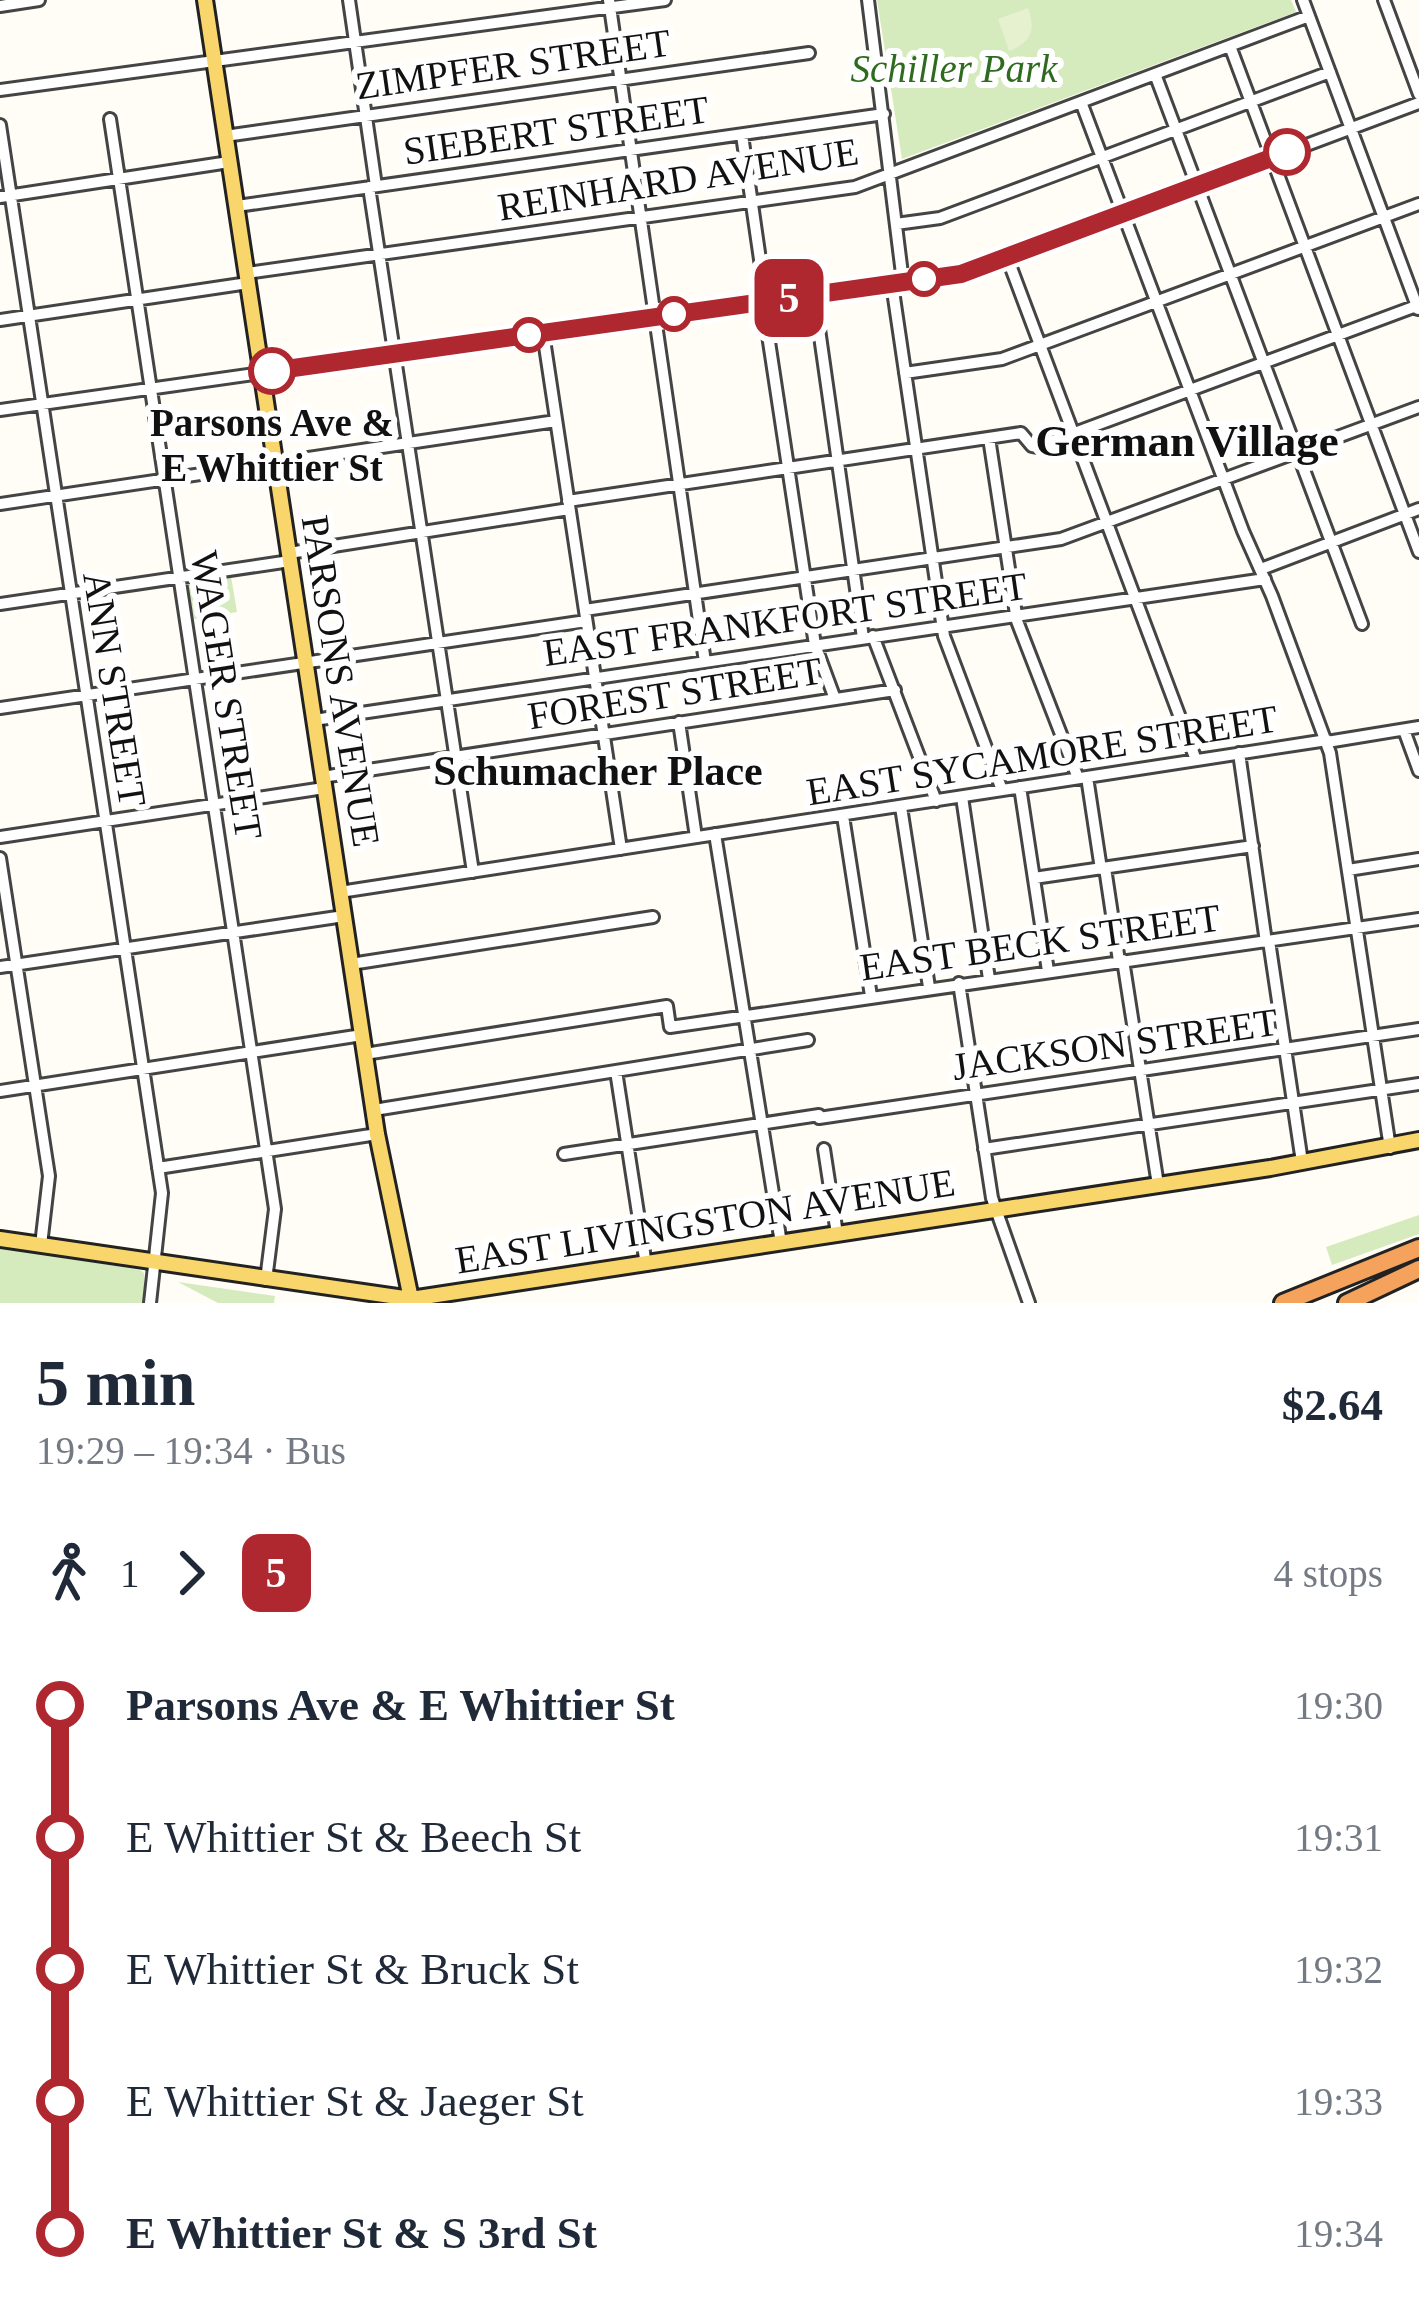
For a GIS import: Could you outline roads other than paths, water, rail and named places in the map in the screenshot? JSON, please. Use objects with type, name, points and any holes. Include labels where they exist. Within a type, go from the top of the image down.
[{"type":"highway","points":[[1282,1303],[1419,1248]]},
{"type":"highway","points":[[1347,1303],[1419,1269]]},
{"type":"main road","name":"PARSONS AVENUE","points":[[205,0],[377,1135],[411,1302]]},
{"type":"main road","name":"EAST LIVINGSTON AVENUE","points":[[0,1239],[411,1302],[1419,1144]]},
{"type":"street","points":[[0,6],[39,0]]},
{"type":"street","points":[[349,0],[379,255],[472,872]]},
{"type":"street","points":[[0,90],[665,0]]},
{"type":"street","points":[[868,0],[896,224],[905,373],[943,626],[1002,790]]},
{"type":"street","points":[[0,604],[179,578],[679,484],[916,448],[1021,433],[1037,447],[1418,308],[1303,0]]},
{"type":"street","points":[[1384,0],[1419,94]]},
{"type":"street","points":[[609,4],[705,662]]},
{"type":"street","name":"REINHARD AVENUE","points":[[0,320],[379,255],[855,187],[1309,16]]},
{"type":"street","points":[[1230,46],[1419,552]]},
{"type":"street","name":"ZIMPFER STREET","points":[[225,136],[809,53]]},
{"type":"street","points":[[896,224],[940,218],[1330,72]]},
{"type":"street","points":[[1155,74],[1362,624]]},
{"type":"street","points":[[1081,103],[1327,741],[1394,1147]]},
{"type":"street","points":[[0,410],[961,274],[1419,104]]},
{"type":"street","name":"SIEBERT STREET","points":[[237,206],[884,114]]},
{"type":"street","name":"WAGER STREET","points":[[110,119],[266,1151],[275,1221],[266,1280]]},
{"type":"street","name":"ANN STREET","points":[[0,125],[5,196],[28,316],[163,1198],[150,1303]]},
{"type":"street","points":[[742,135],[803,578],[815,645],[835,699]]},
{"type":"street","points":[[5,196],[230,162]]},
{"type":"street","points":[[905,373],[1002,359],[1419,204]]},
{"type":"street","points":[[1007,257],[1196,760]]},
{"type":"street","points":[[814,294],[853,570],[868,637],[895,690],[936,801]]},
{"type":"street","points":[[542,333],[621,849]]},
{"type":"street","points":[[0,708],[438,643],[694,594],[1060,539],[1419,406]]},
{"type":"street","points":[[0,504],[556,421]]},
{"type":"street","points":[[989,438],[1016,615],[1082,778],[1103,868],[1158,1185]]},
{"type":"street","name":"EAST FRANKFORT STREET","points":[[314,721],[1134,598],[1263,574],[1419,509]]},
{"type":"street","name":"FOREST STREET","points":[[0,837],[213,805],[455,757],[895,690]]},
{"type":"street","points":[[679,722],[697,837]]},
{"type":"street","name":"EAST SYCAMORE STREET","points":[[340,892],[1419,727]]},
{"type":"street","points":[[1404,730],[1419,771]]},
{"type":"street","points":[[1239,753],[1303,1162]]},
{"type":"street","points":[[1020,787],[1048,971]]},
{"type":"street","points":[[962,797],[989,979]]},
{"type":"street","points":[[902,807],[929,987]]},
{"type":"street","points":[[843,816],[871,996]]},
{"type":"street","points":[[715,834],[781,1243]]},
{"type":"street","points":[[1034,878],[1252,846]]},
{"type":"street","points":[[0,858],[49,1176],[41,1245]]},
{"type":"street","points":[[1348,870],[1419,859]]},
{"type":"street","points":[[0,967],[344,916]]},
{"type":"street","points":[[351,964],[653,917]]},
{"type":"street","name":"EAST BECK STREET","points":[[365,1054],[667,1006],[670,1027],[1419,919]]},
{"type":"street","points":[[959,983],[994,1210],[1029,1303]]},
{"type":"street","name":"JACKSON STREET","points":[[564,1154],[1419,1029]]},
{"type":"street","points":[[0,1090],[362,1035]]},
{"type":"street","points":[[374,1110],[808,1040]]},
{"type":"street","points":[[616,1071],[646,1264]]},
{"type":"street","points":[[984,1149],[1419,1084]]},
{"type":"street","points":[[158,1168],[377,1135]]},
{"type":"street","points":[[824,1149],[837,1234]]},
{"type":"place","name":"Parsons Ave & E Whittier St","points":[[272,371]]},
{"type":"district","name":"German Village","points":[[1187,441]]},
{"type":"district","name":"Schumacher Place","points":[[598,771]]},
{"type":"park label","name":"Schiller Park","points":[[954,68]]}]
